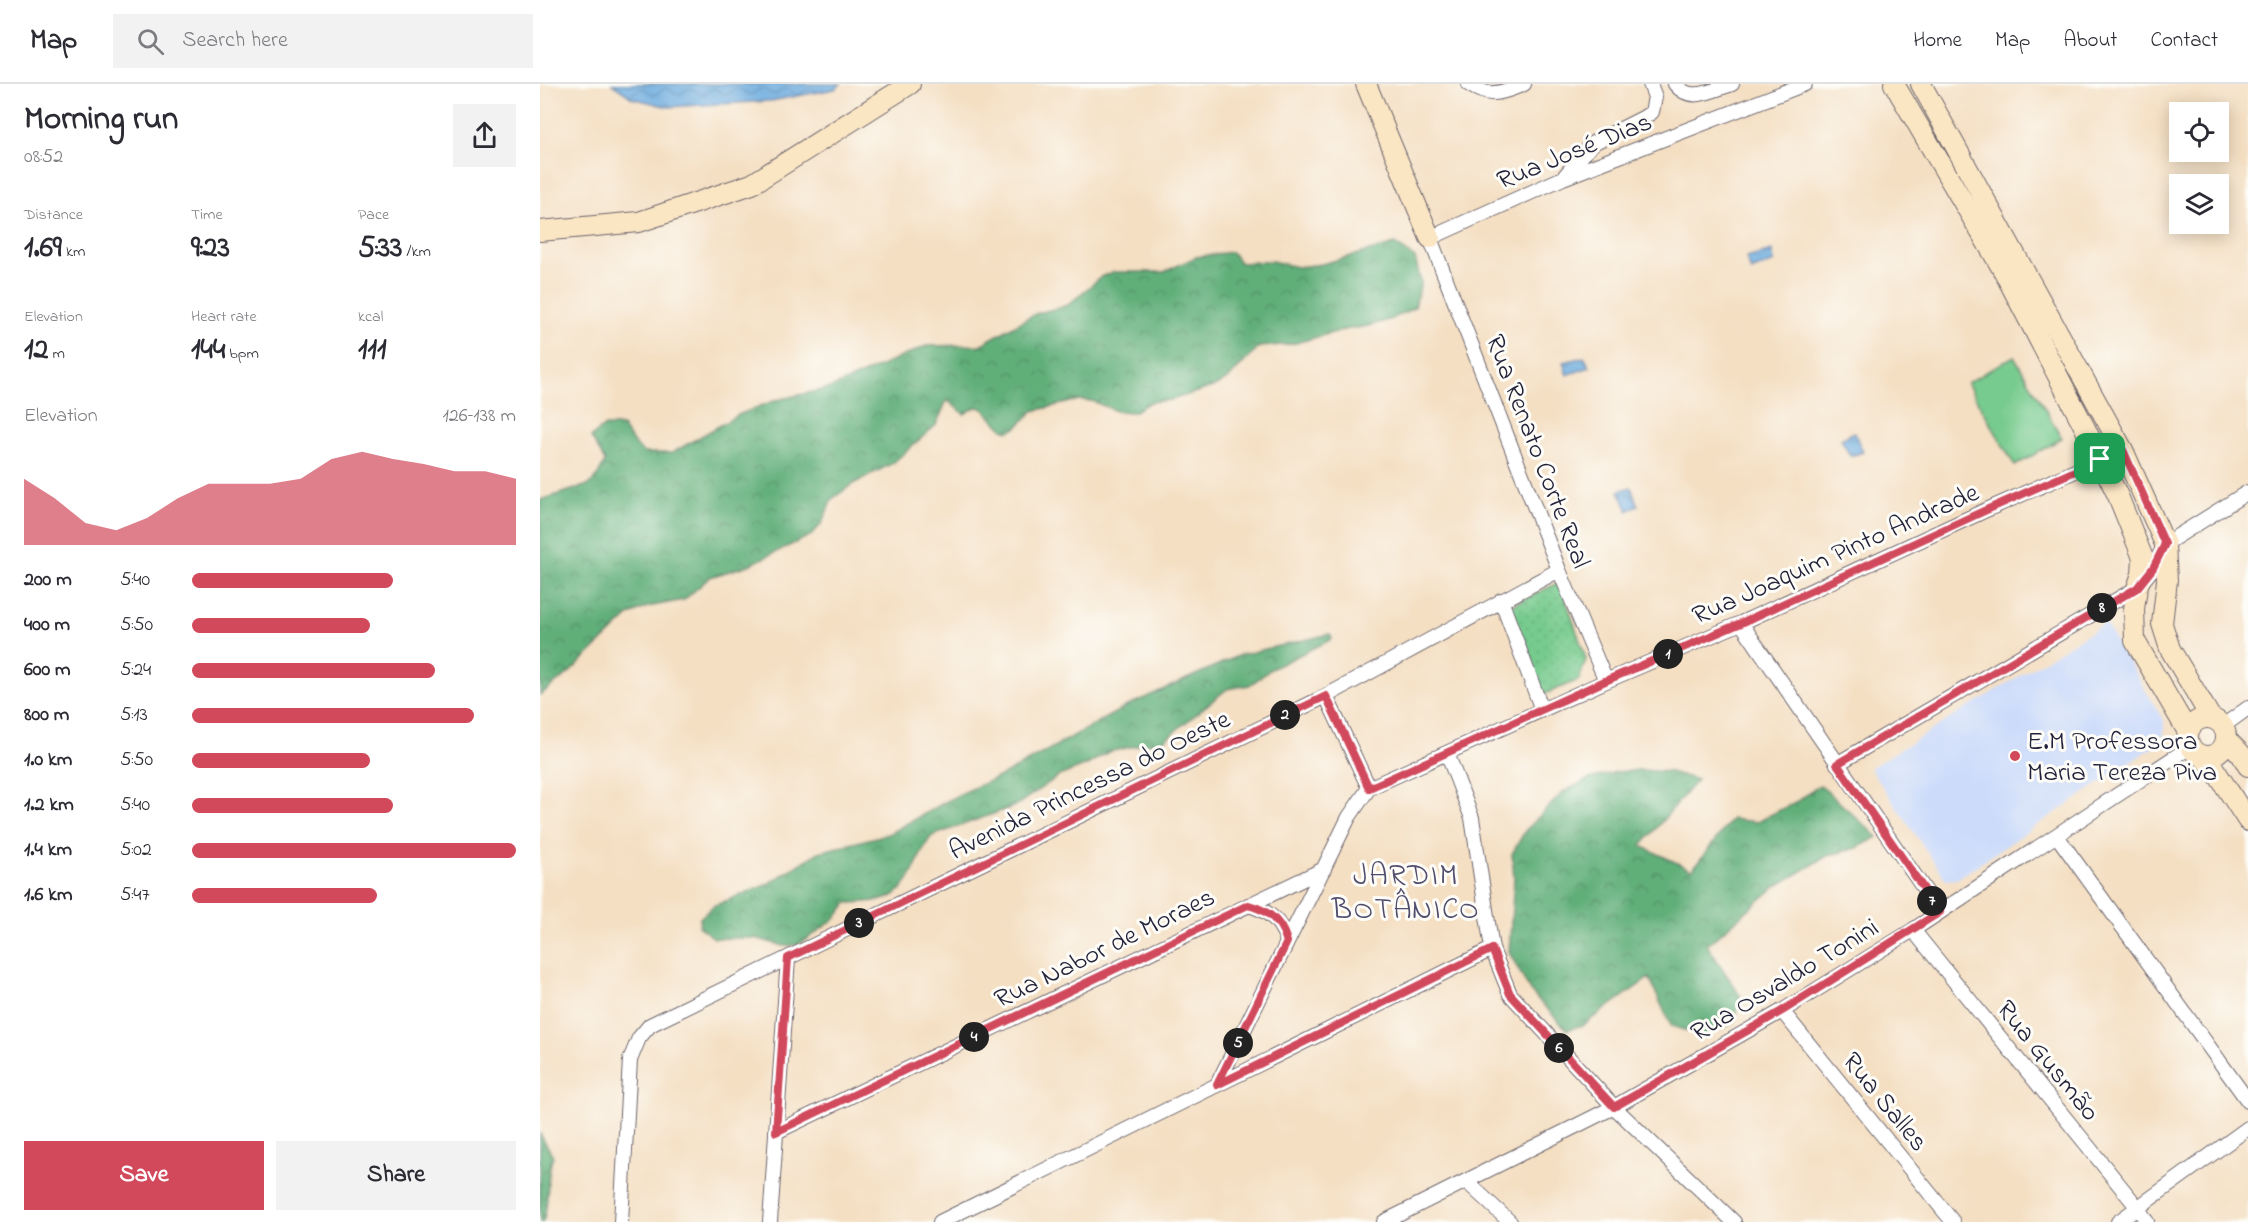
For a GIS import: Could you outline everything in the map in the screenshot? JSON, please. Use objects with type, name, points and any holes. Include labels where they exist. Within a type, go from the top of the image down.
[{"type":"street","points":[[540,231],[639,222],[752,184],[910,84]]},
{"type":"street","points":[[1366,84],[1430,238]]},
{"type":"street","points":[[1468,84],[1482,93],[1500,94],[1524,84]]},
{"type":"street","points":[[1563,178],[1593,143],[1652,112],[1655,97],[1650,84]]},
{"type":"street","points":[[1675,84],[1682,92],[1691,95],[1732,84]]},
{"type":"street","name":"Rua José Dias","points":[[1430,238],[1563,178],[1805,84]]},
{"type":"street","points":[[1894,84],[2003,270],[2100,459],[2143,558],[2134,609],[2135,641],[2193,745],[2211,764],[2248,821]]},
{"type":"street","points":[[1921,84],[2123,450],[2165,544],[2167,580],[2162,624],[2170,649],[2248,766]]},
{"type":"street","name":"Rua Renato Corte Real","points":[[1430,238],[1559,570],[1605,681]]},
{"type":"street","name":"Rua Joaquim Pinto Andrade","points":[[1369,788],[2123,450]]},
{"type":"street","points":[[1837,764],[2137,588],[2153,568],[2165,544],[2248,492]]},
{"type":"street","name":"Avenida Princessa do Oeste","points":[[621,1222],[630,1060],[639,1038],[650,1025],[1326,696],[1559,570]]},
{"type":"street","points":[[1501,600],[1542,710]]},
{"type":"street","points":[[1741,623],[1940,912]]},
{"type":"street","points":[[1217,1085],[1349,818],[1369,788],[1326,696]]},
{"type":"street","points":[[2220,727],[2248,708]]},
{"type":"street","points":[[2193,745],[2194,722],[2202,718],[2220,727]]},
{"type":"street","points":[[2193,745],[2208,756],[2216,754],[2224,747],[2220,727]]},
{"type":"street","name":"Rua Osvaldo Tonini","points":[[1384,1222],[1614,1107],[1782,1011],[1940,912],[2193,745]]},
{"type":"street","points":[[1447,753],[1472,818],[1492,949],[1510,994],[1614,1107],[1734,1222]]},
{"type":"street","points":[[2057,836],[2248,1101]]},
{"type":"street","name":"Rua Nabor de Moraes","points":[[776,1132],[1324,868]]},
{"type":"street","points":[[1248,905],[1262,909],[1277,921],[1287,942]]},
{"type":"street","name":"Rua Gusmão","points":[[1912,930],[2147,1222]]},
{"type":"street","points":[[940,1222],[1492,949]]},
{"type":"street","points":[[770,1222],[788,958]]},
{"type":"street","name":"Rua Salles","points":[[1782,1011],[1953,1222]]},
{"type":"street","points":[[2118,1222],[2248,1128]]},
{"type":"street","points":[[1467,1182],[1510,1222]]},
{"type":"shaded area","name":"E.M Professora Maria Tereza Piva","points":[[2105,623],[2164,721],[2164,735],[2158,744],[1957,879],[1946,880],[1870,768]]},
{"type":"green space","points":[[1395,244],[1415,258],[1421,282],[1415,307],[1392,319],[1368,326],[1343,330],[1292,344],[1259,347],[1229,378],[1216,386],[1171,400],[1150,402],[1133,412],[1116,411],[1092,401],[1079,400],[1033,411],[1016,428],[1009,431],[1003,429],[982,408],[976,407],[964,414],[947,400],[936,425],[893,463],[853,484],[832,499],[822,523],[812,535],[749,565],[710,577],[684,600],[647,607],[630,615],[568,674],[540,695],[540,500],[588,485],[597,477],[605,461],[591,437],[605,426],[622,426],[635,445],[644,453],[672,453],[738,415],[776,400],[831,388],[926,346],[980,345],[1035,314],[1068,305],[1101,277],[1113,272],[1164,272],[1196,257],[1231,252],[1241,263],[1272,261],[1297,267],[1322,264]]},
{"type":"green space","points":[[2014,356],[2062,438],[2015,466],[1967,383]]},
{"type":"green space","points":[[1560,582],[1586,659],[1579,680],[1542,695],[1508,607]]},
{"type":"green space","points":[[1330,634],[1332,639],[1271,669],[1250,685],[1227,689],[1164,740],[1108,752],[1087,765],[1059,776],[1015,806],[932,836],[904,887],[897,893],[871,902],[847,903],[835,919],[798,945],[783,946],[755,938],[714,938],[699,927],[700,918],[713,906],[768,884],[819,852],[888,834],[958,795],[1007,773],[1129,705],[1240,655]]},
{"type":"green space","points":[[1640,770],[1670,772],[1697,780],[1641,846],[1692,870],[1732,819],[1757,822],[1799,800],[1820,785],[1878,837],[1857,848],[1829,855],[1775,887],[1707,945],[1741,997],[1734,1023],[1703,1036],[1671,1026],[1649,978],[1583,1025],[1567,1030],[1530,991],[1509,952],[1514,878],[1512,854],[1525,831],[1563,792],[1589,779],[1616,772]]},
{"type":"green space","points":[[540,1134],[553,1156],[543,1222],[540,1222]]},
{"type":"water","points":[[612,84],[841,84],[835,89],[771,101],[668,107],[632,98]]},
{"type":"water","points":[[1772,251],[1774,262],[1751,271],[1746,258]]},
{"type":"water","points":[[1584,357],[1590,367],[1567,375],[1563,362]]},
{"type":"water","points":[[1854,432],[1863,452],[1850,456],[1841,439]]},
{"type":"water","points":[[1631,487],[1638,505],[1628,511],[1619,491]]},
{"type":"place","name":"E.M Professora Maria Tereza Piva","points":[[2015,756]]},
{"type":"district","name":"JARDIM BOTÂNICO","points":[[1406,891]]},
{"type":"route","points":[[2123,450],[2165,544],[2153,568],[2137,588],[1837,764],[1940,912],[1782,1011],[1614,1107],[1510,994],[1492,949],[1217,1085],[1287,942],[1277,921],[1262,909],[1248,905],[776,1132],[788,958],[1326,696],[1369,788],[1605,681],[1741,623],[2100,459],[2123,450]]}]
